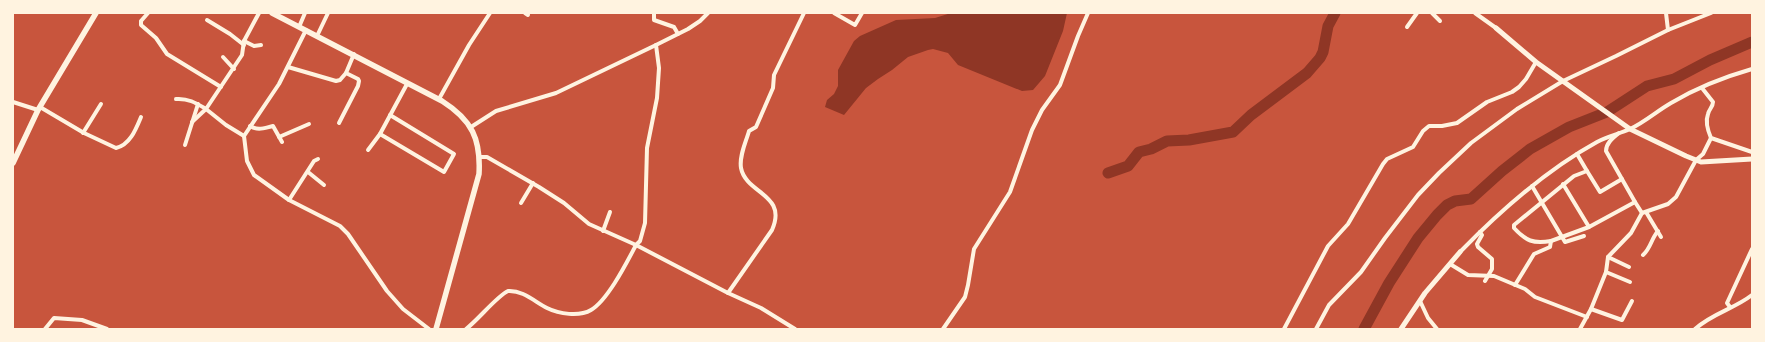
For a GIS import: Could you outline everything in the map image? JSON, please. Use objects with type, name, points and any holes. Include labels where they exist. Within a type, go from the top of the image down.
[{"type":"main road","points":[[13,163],[39,108],[96,13]]},
{"type":"main road","points":[[272,13],[354,54],[439,100],[458,112],[471,127],[477,141],[480,157],[479,174],[436,329]]},
{"type":"street","points":[[148,13],[141,21],[141,25],[156,38],[167,54],[221,87]]},
{"type":"street","points":[[192,122],[206,109],[234,69],[242,55],[244,43],[259,13]]},
{"type":"street","points":[[299,27],[305,13]]},
{"type":"street","points":[[317,36],[328,13]]},
{"type":"street","points":[[439,100],[469,45],[490,13]]},
{"type":"street","points":[[654,13],[654,20],[674,27],[678,34]]},
{"type":"street","points":[[471,127],[496,110],[556,93],[656,45],[700,21],[708,13]]},
{"type":"street","points":[[728,293],[772,230],[775,221],[775,211],[771,200],[747,180],[741,163],[749,131],[756,127],[773,88],[774,75],[804,13]]},
{"type":"street","points":[[834,13],[855,25],[862,13]]},
{"type":"street","points":[[944,329],[965,297],[974,249],[1010,192],[1032,130],[1042,110],[1060,85],[1088,13]]},
{"type":"street","points":[[1407,27],[1417,13]]},
{"type":"street","points":[[1432,13],[1440,21]]},
{"type":"street","points":[[1475,13],[1496,28],[1536,62],[1630,129],[1696,160],[1708,162],[1752,159]]},
{"type":"street","points":[[1666,13],[1668,30]]},
{"type":"street","points":[[1316,329],[1329,305],[1361,272],[1400,218],[1439,173],[1463,150],[1500,121],[1565,82],[1668,30],[1711,13]]},
{"type":"street","points":[[207,20],[244,43],[254,46],[260,45]]},
{"type":"street","points":[[306,30],[288,67],[244,136],[247,161],[251,171],[254,175],[289,200],[340,226],[348,234],[387,291],[403,309],[429,329]]},
{"type":"street","points":[[466,329],[476,322],[500,297],[508,291],[523,294],[558,312],[569,314],[592,310],[619,276],[636,245],[640,241],[645,223],[647,148],[657,98],[659,76],[656,45]]},
{"type":"street","points":[[288,67],[340,80],[346,73],[354,54]]},
{"type":"street","points":[[222,57],[234,69]]},
{"type":"street","points":[[1284,329],[1328,246],[1348,224],[1386,161],[1413,147],[1423,131],[1429,126],[1442,126],[1457,123],[1487,102],[1516,89],[1526,79],[1536,62]]},
{"type":"street","points":[[1401,329],[1420,301],[1460,252],[1480,232],[1532,186],[1577,154],[1612,135],[1630,129],[1672,102],[1728,76],[1752,69]]},
{"type":"street","points":[[339,123],[359,81],[346,73]]},
{"type":"street","points":[[368,150],[380,134],[407,84]]},
{"type":"street","points":[[1702,88],[1713,102],[1707,118],[1707,130],[1711,138],[1752,152]]},
{"type":"street","points":[[176,99],[183,98],[198,104],[226,125],[244,136]]},
{"type":"street","points":[[13,102],[39,108],[83,133],[116,148],[121,147],[134,133],[141,117]]},
{"type":"street","points":[[83,133],[101,104]]},
{"type":"street","points":[[185,145],[198,104]]},
{"type":"street","points":[[380,134],[444,172],[454,154],[390,115]]},
{"type":"street","points":[[279,137],[309,124]]},
{"type":"street","points":[[250,126],[256,129],[273,126],[282,142]]},
{"type":"street","points":[[1620,132],[1606,146],[1606,151],[1635,202],[1661,237]]},
{"type":"street","points":[[1580,329],[1591,309],[1606,272],[1608,258],[1631,233],[1644,213],[1668,204],[1676,197],[1696,160],[1703,154],[1711,138]]},
{"type":"street","points":[[1577,154],[1600,192],[1622,179]]},
{"type":"street","points":[[480,157],[488,157],[533,183],[564,203],[589,224],[636,245],[728,293],[761,308],[795,329]]},
{"type":"street","points":[[289,200],[314,161],[318,159]]},
{"type":"street","points":[[1587,171],[1574,176],[1563,184],[1514,225],[1514,228],[1525,240],[1544,242],[1563,237],[1589,227],[1635,202]]},
{"type":"street","points":[[308,172],[324,185]]},
{"type":"street","points":[[521,203],[533,183]]},
{"type":"street","points":[[1563,184],[1589,227]]},
{"type":"street","points":[[1532,186],[1565,242],[1584,236]]},
{"type":"street","points":[[603,231],[610,212]]},
{"type":"street","points":[[1643,255],[1650,249],[1652,238],[1658,231]]},
{"type":"street","points":[[1480,232],[1482,235],[1477,244],[1478,247],[1492,259],[1492,269],[1486,278]]},
{"type":"street","points":[[1515,285],[1534,254],[1550,247],[1551,241]]},
{"type":"street","points":[[1730,307],[1727,303],[1752,249]]},
{"type":"street","points":[[1608,258],[1629,267]]},
{"type":"street","points":[[1450,264],[1468,275],[1486,278],[1494,276],[1515,285],[1536,297],[1587,317]]},
{"type":"street","points":[[1606,272],[1630,282]]},
{"type":"street","points":[[1695,329],[1717,313],[1744,301],[1752,295]]},
{"type":"street","points":[[1420,301],[1428,318],[1437,329]]},
{"type":"street","points":[[1591,309],[1622,320],[1632,301]]},
{"type":"street","points":[[45,329],[54,318],[82,320],[107,329]]},
{"type":"shaded area","points":[[951,13],[1067,13],[1063,31],[1045,76],[1033,90],[1022,91],[958,65],[948,53],[933,49],[908,57],[878,79],[866,88],[844,115],[825,107],[827,100],[834,94],[838,86],[838,70],[854,41],[860,36],[896,20],[935,18]]},
{"type":"waterway","points":[[1108,173],[1128,166],[1139,152],[1151,149],[1167,141],[1189,140],[1233,132],[1251,115],[1307,73],[1320,58],[1323,52],[1328,26],[1335,13]]},
{"type":"waterway","points":[[1364,329],[1389,283],[1418,238],[1447,205],[1455,201],[1471,199],[1502,171],[1530,149],[1569,127],[1607,112],[1647,86],[1674,79],[1710,60],[1752,42]]}]
